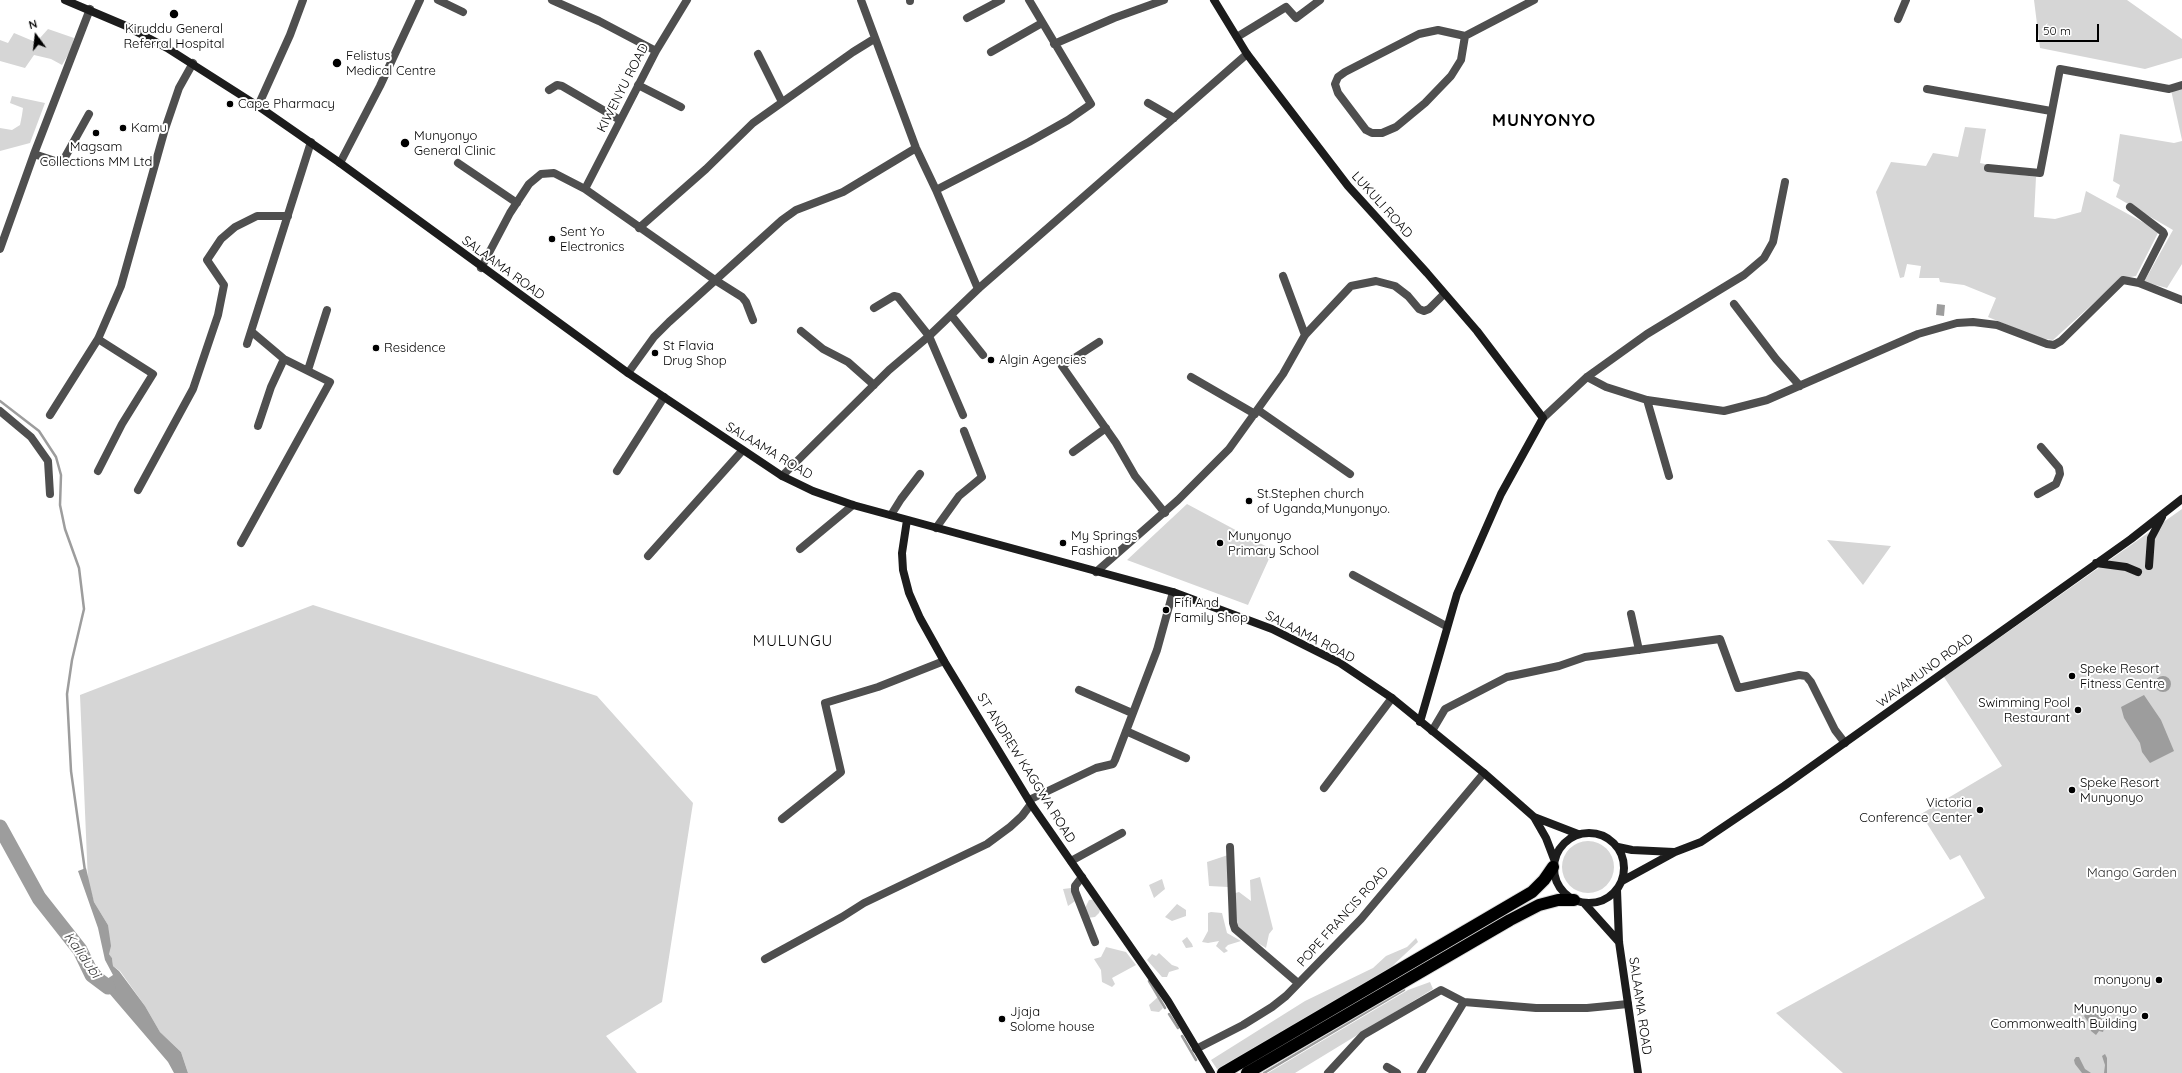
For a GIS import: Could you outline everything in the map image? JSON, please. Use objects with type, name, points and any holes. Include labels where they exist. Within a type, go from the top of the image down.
[{"type":"highway","points":[[1223,1073],[1532,892],[1544,880],[1554,863]]},
{"type":"highway","points":[[1247,1073],[1539,905],[1558,900],[1579,901]]},
{"type":"main road","name":"SALAAMA ROAD","points":[[66,0],[90,9],[132,29],[193,64],[258,106],[311,142],[481,268],[628,373],[742,451],[782,476],[813,491],[853,505],[1173,592],[1242,616],[1305,644],[1340,663],[1392,698],[1484,773],[1534,817],[1546,838],[1554,863]]},
{"type":"main road","name":"LUKULI ROAD","points":[[1214,0],[1247,54],[1348,186],[1428,273],[1476,331],[1543,418]]},
{"type":"main road","points":[[1420,722],[1446,626],[1457,594],[1501,494],[1543,418]]},
{"type":"main road","name":"WAVAMUNO ROAD","points":[[1622,881],[1675,852],[1701,842],[1844,743],[2096,564],[2164,515],[2182,499]]},
{"type":"main road","points":[[2148,566],[2151,538],[2164,515]]},
{"type":"main road","name":"ST ANDREW KAGGWA ROAD","points":[[907,520],[902,553],[905,582],[913,605],[944,661],[1030,802],[1168,1001],[1211,1073]]},
{"type":"main road","points":[[2096,564],[2126,567],[2138,572]]},
{"type":"main road","name":"SALAAMA ROAD","points":[[1534,817],[1578,834]]},
{"type":"main road","points":[[1589,832],[1600,834],[1610,839],[1618,846],[1624,863],[1622,881],[1617,890],[1602,900],[1579,901],[1559,887],[1554,877],[1554,863],[1560,846],[1578,834],[1589,832]]},
{"type":"main road","name":"WAVAMUNO ROAD","points":[[1618,846],[1644,851],[1675,852]]},
{"type":"main road","name":"SALAAMA ROAD","points":[[1617,890],[1619,942],[1638,1073]]},
{"type":"main road","name":"SALAAMA ROAD","points":[[1579,901],[1619,942]]},
{"type":"street","points":[[258,106],[290,35],[303,0]]},
{"type":"street","points":[[340,163],[380,86],[420,0]]},
{"type":"street","points":[[438,0],[463,12]]},
{"type":"street","points":[[552,0],[599,21],[656,51]]},
{"type":"street","name":"KIWENYU ROAD","points":[[585,189],[656,51],[687,0]]},
{"type":"street","points":[[861,0],[874,39],[916,148],[936,190],[978,289]]},
{"type":"street","points":[[967,18],[1001,0]]},
{"type":"street","points":[[936,190],[1029,142],[1068,120],[1091,104],[1029,0]]},
{"type":"street","points":[[1054,44],[1114,18],[1164,0]]},
{"type":"street","points":[[1237,36],[1283,3],[1296,18],[1320,0]]},
{"type":"street","points":[[1465,36],[1461,60],[1451,76],[1425,103],[1396,127],[1382,133],[1372,133],[1366,130],[1338,93],[1335,84],[1338,77],[1419,34],[1438,30],[1465,36],[1534,0]]},
{"type":"street","points":[[1898,19],[1906,0]]},
{"type":"street","points":[[0,249],[34,154],[90,9]]},
{"type":"street","points":[[991,52],[1042,23]]},
{"type":"street","points":[[640,228],[706,169],[742,133],[782,102],[852,52],[874,39]]},
{"type":"street","points":[[758,54],[782,102]]},
{"type":"street","points":[[782,476],[874,385],[929,336],[978,289],[1247,54]]},
{"type":"street","points":[[50,415],[98,339],[111,311],[128,268],[150,182],[175,96],[193,64]]},
{"type":"street","points":[[1988,168],[2040,173],[2060,69],[2169,89],[2182,85]]},
{"type":"street","points":[[549,90],[557,85],[562,86],[620,120]]},
{"type":"street","points":[[638,85],[681,107]]},
{"type":"street","points":[[1926,89],[2051,111]]},
{"type":"street","points":[[1148,103],[1174,118]]},
{"type":"street","points":[[34,154],[58,162],[64,159],[89,114]]},
{"type":"street","points":[[247,344],[311,142]]},
{"type":"street","points":[[628,373],[654,338],[715,280],[794,211],[843,192],[916,148]]},
{"type":"street","points":[[458,163],[517,203]]},
{"type":"street","points":[[481,268],[529,184],[541,174],[554,173],[585,189],[715,280],[742,297],[746,302],[752,320]]},
{"type":"street","points":[[1543,418],[1587,377],[1647,334],[1744,275],[1764,258],[1773,242],[1785,182]]},
{"type":"street","points":[[2130,207],[2164,234],[2139,283]]},
{"type":"street","points":[[138,490],[193,389],[218,315],[224,285],[207,260],[221,239],[235,227],[257,216],[288,216]]},
{"type":"street","points":[[1283,276],[1305,335]]},
{"type":"street","points":[[1587,377],[1606,387],[1647,400],[1724,411],[1767,400],[1918,334],[1957,323],[1973,322],[1996,325],[2047,344],[2054,345],[2060,341],[2123,280],[2139,283],[2182,300]]},
{"type":"street","points":[[1096,572],[1165,513],[1229,449],[1283,374],[1305,335],[1351,286],[1376,281],[1395,286],[1408,296],[1419,309],[1424,311],[1444,294]]},
{"type":"street","points":[[874,308],[894,296],[898,297],[929,336],[963,415]]},
{"type":"street","points":[[1734,304],[1776,359],[1800,386]]},
{"type":"street","points":[[308,370],[327,310]]},
{"type":"street","points":[[951,315],[983,355]]},
{"type":"street","points":[[801,330],[823,348],[848,362],[874,385]]},
{"type":"street","points":[[241,543],[330,382],[284,359],[252,332]]},
{"type":"street","points":[[98,339],[153,374],[122,424],[98,471]]},
{"type":"street","points":[[1099,342],[1062,366],[1106,428],[1135,476],[1165,513]]},
{"type":"street","points":[[258,426],[271,387],[284,359]]},
{"type":"street","points":[[1191,377],[1257,412],[1350,474]]},
{"type":"street","points":[[617,472],[664,397]]},
{"type":"street","points":[[1647,400],[1669,476]]},
{"type":"street","points":[[0,411],[32,437],[48,461],[50,494]]},
{"type":"street","points":[[1073,452],[1106,428]]},
{"type":"street","points":[[936,528],[959,496],[982,477],[964,431]]},
{"type":"street","points":[[2038,494],[2056,484],[2060,474],[2059,468],[2041,447]]},
{"type":"street","points":[[648,556],[742,451]]},
{"type":"street","points":[[891,515],[920,474]]},
{"type":"street","points":[[800,549],[853,505]]},
{"type":"street","points":[[1353,575],[1446,626]]},
{"type":"street","points":[[765,959],[842,917],[870,899],[987,844],[1022,816],[1030,802],[1096,768],[1113,764],[1157,650],[1173,592]]},
{"type":"street","points":[[1630,614],[1639,650]]},
{"type":"street","points":[[1432,731],[1445,709],[1507,677],[1559,666],[1585,657],[1683,646],[1720,639],[1738,688],[1799,675],[1806,676],[1811,682],[1835,730],[1844,743]]},
{"type":"street","points":[[782,819],[841,772],[826,704],[878,687],[944,661]]},
{"type":"street","points":[[1079,690],[1132,713]]},
{"type":"street","points":[[1324,788],[1392,698]]},
{"type":"street","points":[[1126,731],[1186,758]]},
{"type":"street","name":"POPE FRANCIS ROAD","points":[[1196,1049],[1272,1007],[1298,984],[1361,919],[1484,773]]},
{"type":"street","points":[[1071,861],[1122,833]]},
{"type":"street","points":[[1230,847],[1233,923],[1235,929],[1298,984]]},
{"type":"street","points":[[1082,877],[1075,886],[1075,891],[1095,942]]},
{"type":"street","points":[[1328,1073],[1363,1035],[1441,990],[1464,1002],[1536,1008],[1587,1008],[1628,1004]]},
{"type":"street","points":[[1421,1073],[1464,1002]]},
{"type":"street","points":[[1387,1067],[1397,1073]]},
{"type":"green space","points":[[2034,0],[2127,0],[2182,39],[2182,58],[2145,69],[2040,48]]},
{"type":"green space","points":[[48,29],[74,38],[71,50],[62,65],[51,59],[34,55],[25,68],[0,61],[0,40],[8,43],[14,33],[33,41],[40,38]]},
{"type":"green space","points":[[2182,87],[2182,140],[2171,90]]},
{"type":"green space","points":[[12,96],[45,103],[30,143],[0,151],[0,128],[12,130],[20,125],[23,108],[10,103]]},
{"type":"green space","points":[[1965,127],[1986,129],[1980,163],[1994,166],[1993,171],[2036,177],[2034,217],[2055,219],[2081,212],[2086,191],[2159,231],[2136,276],[2125,278],[2108,290],[2053,340],[2039,338],[1988,317],[1996,298],[1964,285],[1940,282],[1939,278],[1919,278],[1921,266],[1907,264],[1904,277],[1900,278],[1876,192],[1891,162],[1926,166],[1933,153],[1958,157]]},
{"type":"green space","points":[[2120,134],[2174,143],[2182,141],[2182,264],[2167,288],[2144,282],[2173,230],[2116,197],[2120,185],[2113,181]]},
{"type":"green space","points":[[1187,504],[1273,550],[1248,605],[1127,560]]},
{"type":"green space","name":"Speke Resort Munyonyo","points":[[2182,509],[2182,1073],[1843,1073],[1776,1013],[1985,898],[1960,855],[1950,860],[1921,814],[2002,766],[1944,677]]},
{"type":"green space","points":[[1827,540],[1891,546],[1863,585]]},
{"type":"green space","points":[[313,605],[597,696],[693,803],[662,1002],[606,1036],[637,1073],[188,1073],[181,1052],[160,1032],[145,1006],[120,971],[113,966],[112,958],[109,954],[108,925],[94,902],[88,882],[80,695]]},
{"type":"green space","points":[[1588,841],[1602,845],[1610,853],[1614,867],[1610,881],[1602,889],[1588,893],[1574,889],[1566,881],[1562,867],[1566,853],[1574,845]]},
{"type":"green space","points":[[1228,855],[1228,887],[1209,886],[1207,862]]},
{"type":"green space","points":[[1260,877],[1273,929],[1269,934],[1266,948],[1235,929],[1232,894],[1239,892],[1251,901],[1250,880]]},
{"type":"green space","points":[[1162,879],[1165,889],[1154,898],[1149,885]]},
{"type":"green space","points":[[1071,888],[1078,899],[1068,906],[1063,889]]},
{"type":"green space","points":[[1097,899],[1102,905],[1099,913],[1095,917],[1087,918],[1084,910],[1089,900]]},
{"type":"green space","points":[[1177,904],[1186,910],[1186,916],[1172,921],[1165,917]]},
{"type":"green space","points":[[1208,913],[1222,913],[1227,933],[1241,941],[1228,945],[1225,948],[1228,951],[1224,953],[1216,946],[1219,941],[1208,943],[1202,942],[1208,931]]},
{"type":"green space","points":[[1187,937],[1193,947],[1186,948],[1182,941]]},
{"type":"green space","points":[[1416,938],[1418,942],[1389,969],[1359,989],[1217,1069],[1211,1060],[1305,1001],[1373,968],[1386,956],[1407,947]]},
{"type":"green space","points":[[1106,947],[1126,952],[1136,965],[1112,978],[1115,984],[1112,987],[1102,982],[1101,970],[1094,959],[1101,957]]},
{"type":"green space","points":[[1159,953],[1172,965],[1178,967],[1179,969],[1169,972],[1167,977],[1162,977],[1147,960],[1152,954],[1156,956]]},
{"type":"green space","points":[[1430,982],[1433,989],[1295,1073],[1268,1073],[1408,990]]},
{"type":"green space","points":[[1158,997],[1163,1008],[1159,1012],[1151,1011],[1149,1005]]},
{"type":"shaded area","points":[[1937,304],[1945,305],[1944,316],[1936,315]]},
{"type":"shaded area","points":[[2163,676],[2170,681],[2171,684],[2166,691],[2163,692],[2156,687],[2155,684],[2160,677]]},
{"type":"shaded area","points":[[2144,695],[2161,720],[2174,751],[2150,763],[2142,752],[2140,743],[2124,718],[2121,707]]},
{"type":"shaded area","points":[[86,868],[94,902],[108,925],[111,946],[109,954],[112,958],[113,966],[119,971],[145,1006],[160,1032],[181,1052],[188,1073],[174,1073],[168,1062],[91,972],[97,967],[107,979],[113,975],[105,960],[98,928],[78,871]]},
{"type":"shaded area","points":[[2093,1006],[2093,1009],[2099,1007],[2102,1010],[2101,1018],[2105,1025],[2103,1032],[2099,1031],[2096,1035],[2091,1031],[2089,1023],[2084,1016]]},
{"type":"shaded area","points":[[2105,1054],[2107,1058],[2107,1073],[2104,1073],[2105,1065],[2102,1056]]},
{"type":"shaded area","points":[[2076,1057],[2079,1057],[2085,1069],[2091,1073],[2082,1073],[2075,1064],[2074,1060]]},
{"type":"waterway","points":[[0,401],[39,431],[56,457],[61,475],[60,505],[65,529],[79,568],[84,609],[72,660],[67,694],[71,771],[85,871]]},
{"type":"waterway","name":"Kalidubi","points":[[0,827],[39,898],[80,950],[92,975],[108,987]]},
{"type":"waterway","points":[[1149,981],[1165,1008]]},
{"type":"waterway","points":[[1264,1073],[1404,990]]},
{"type":"waterway","points":[[1169,1014],[1178,1028]]},
{"type":"waterway","points":[[1182,1036],[1196,1060]]},
{"type":"place","name":"Kiruddu General Referral Hospital","points":[[174,14]]},
{"type":"place","name":"Felistus Medical Centre","points":[[337,63]]},
{"type":"place","name":"Cape Pharmacy","points":[[230,104]]},
{"type":"place","name":"Kamu","points":[[123,128]]},
{"type":"place","name":"Magsam Collections MM Ltd","points":[[96,133]]},
{"type":"place","name":"Munyonyo General Clinic","points":[[405,143]]},
{"type":"place","name":"Sent Yo Electronics","points":[[552,239]]},
{"type":"place","name":"Residence","points":[[376,348]]},
{"type":"place","name":"St Flavia Drug Shop","points":[[655,353]]},
{"type":"place","name":"Algin Agencies","points":[[991,360]]},
{"type":"place","name":"St.Stephen church of Uganda,Munyonyo.","points":[[1249,501]]},
{"type":"place","name":"My Springs Fashion","points":[[1063,543]]},
{"type":"place","name":"Munyonyo Primary School","points":[[1220,543]]},
{"type":"place","name":"Fifi And Family Shop","points":[[1166,610]]},
{"type":"place","name":"Speke Resort Fitness Centre","points":[[2072,676]]},
{"type":"place","name":"Swimming Pool Restaurant","points":[[2078,710]]},
{"type":"place","name":"Speke Resort Munyonyo","points":[[2072,790]]},
{"type":"place","name":"Victoria Conference Center","points":[[1980,810]]},
{"type":"place","name":"monyony","points":[[2159,980]]},
{"type":"place","name":"Munyonyo Commonwealth Building","points":[[2145,1016]]},
{"type":"place","name":"Jjaja Solome house","points":[[1002,1019]]},
{"type":"district","name":"MUNYONYO","points":[[1544,121]]},
{"type":"district","name":"MULUNGU","points":[[793,641]]},
{"type":"park label","name":"Mango Garden","points":[[2132,873]]}]
